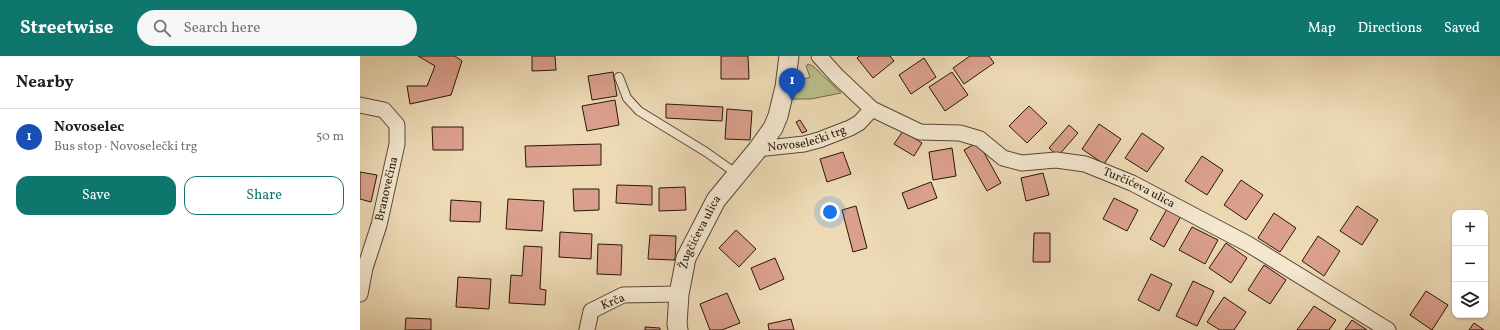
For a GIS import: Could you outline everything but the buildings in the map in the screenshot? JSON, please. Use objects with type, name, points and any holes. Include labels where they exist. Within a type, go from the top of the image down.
[{"type":"street","name":"Novoselečki trg","points":[[758,149],[773,128],[778,116],[785,87],[789,56]]},
{"type":"street","points":[[819,56],[836,76],[872,109]]},
{"type":"street","name":"Branovečina","points":[[360,105],[384,110],[397,125],[397,144],[379,225],[365,268],[360,294]]},
{"type":"street","name":"Novoselečki trg","points":[[758,149],[804,144],[819,140],[859,123],[872,109]]},
{"type":"street","name":"Turčićeva ulica","points":[[872,109],[920,132],[960,133],[980,138],[1003,158],[1022,163],[1056,160],[1085,164],[1132,184],[1248,244],[1388,330]]},
{"type":"street","name":"Žugčićeva ulica","points":[[678,330],[679,294],[686,258],[716,200],[758,149]]},
{"type":"street","name":"Krča","points":[[587,330],[591,311],[623,295],[679,294]]},
{"type":"lane","points":[[619,77],[628,98],[639,111],[706,152],[737,174]]},
{"type":"green space","points":[[808,64],[813,66],[841,93],[811,99],[793,99],[794,91],[800,91],[801,86],[793,83],[794,73],[797,74],[799,81],[810,77],[806,66]]},
{"type":"place","name":"Novoselec","points":[[792,101]]}]
